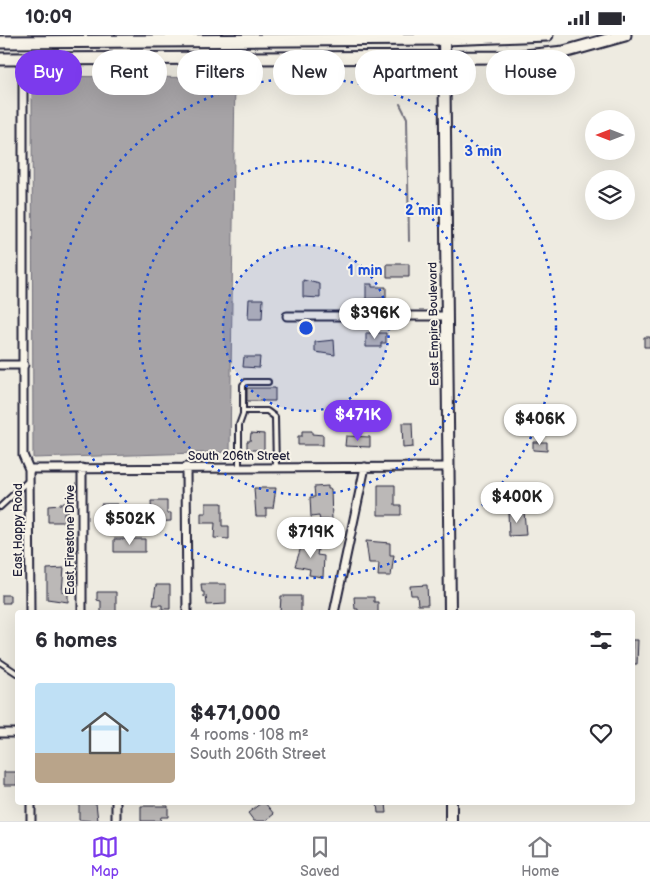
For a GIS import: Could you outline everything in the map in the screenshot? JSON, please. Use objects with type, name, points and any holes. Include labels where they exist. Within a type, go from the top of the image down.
[{"type":"main road","points":[[0,42],[25,37],[444,37],[547,35]]},
{"type":"main road","points":[[476,56],[541,55],[583,48],[625,35]]},
{"type":"main road","name":"East Empire Boulevard","points":[[444,37],[444,50]]},
{"type":"main road","points":[[82,59],[355,57]]},
{"type":"main road","points":[[0,59],[15,59]]},
{"type":"main road","name":"East Empire Boulevard","points":[[444,95],[450,610]]},
{"type":"main road","points":[[451,805],[451,821]]},
{"type":"street","name":"East Happy Road","points":[[23,95],[23,455],[29,469],[30,610]]},
{"type":"street","points":[[286,316],[447,316]]},
{"type":"street","points":[[0,365],[24,365]]},
{"type":"street","points":[[186,467],[187,610]]},
{"type":"street","points":[[335,610],[366,467]]},
{"type":"street","name":"South 206th Street","points":[[29,469],[448,467]]},
{"type":"street","name":"East Firestone Drive","points":[[82,468],[82,610]]},
{"type":"street","points":[[0,733],[15,733]]},
{"type":"street","points":[[31,805],[31,821]]},
{"type":"street","points":[[116,805],[116,821]]},
{"type":"lane","points":[[25,37],[26,50]]},
{"type":"lane","points":[[239,467],[239,425],[243,411],[243,385],[246,382],[268,382]]},
{"type":"lane","points":[[243,411],[267,411],[275,417],[276,467]]},
{"type":"lane","points":[[0,507],[29,480]]},
{"type":"lane","points":[[0,663],[15,672]]},
{"type":"shaded area","points":[[82,76],[92,77],[92,95],[167,95],[167,77],[177,77],[177,95],[235,95],[230,452],[33,458],[32,95],[82,95]]},
{"type":"building","points":[[387,264],[409,264],[409,277],[387,277]]},
{"type":"building","points":[[303,280],[320,284],[320,298],[303,297]]},
{"type":"building","points":[[366,284],[372,284],[372,287],[386,287],[386,298],[366,299]]},
{"type":"building","points":[[249,299],[263,299],[262,319],[248,319]]},
{"type":"building","points":[[366,333],[386,333],[386,343],[381,343],[381,347],[366,347]]},
{"type":"building","points":[[644,337],[650,337],[650,347],[644,347]]},
{"type":"building","points":[[334,340],[335,355],[315,352],[315,342]]},
{"type":"building","points":[[244,357],[260,357],[259,368],[243,367]]},
{"type":"building","points":[[247,388],[275,388],[275,401],[247,401]]},
{"type":"building","points":[[402,423],[412,423],[413,447],[403,448]]},
{"type":"building","points":[[302,431],[312,431],[312,434],[323,435],[323,445],[298,445],[298,436],[302,436]]},
{"type":"building","points":[[251,433],[264,434],[264,450],[247,450],[247,441],[250,441]]},
{"type":"building","points":[[346,436],[370,437],[370,447],[345,446]]},
{"type":"building","points":[[533,442],[547,442],[547,451],[533,450]]},
{"type":"building","points":[[378,485],[395,485],[395,505],[401,505],[401,515],[378,515]]},
{"type":"building","points":[[328,486],[328,489],[331,489],[332,520],[320,520],[319,516],[311,517],[310,497],[315,497],[314,487]]},
{"type":"building","points":[[254,488],[276,488],[273,508],[266,508],[266,516],[256,516]]},
{"type":"building","points":[[151,501],[167,501],[167,513],[171,513],[171,521],[152,522]]},
{"type":"building","points":[[60,503],[67,503],[67,512],[64,512],[64,522],[48,522],[48,506],[60,505]]},
{"type":"building","points":[[206,503],[222,503],[222,526],[229,526],[229,539],[214,538],[215,523],[201,523],[201,513],[206,513]]},
{"type":"building","points":[[101,504],[118,504],[118,521],[104,521],[104,524],[97,524],[96,514],[101,514]]},
{"type":"building","points":[[524,511],[526,535],[509,536],[508,512]]},
{"type":"building","points":[[114,539],[145,539],[145,552],[114,552]]},
{"type":"building","points":[[303,541],[319,544],[317,555],[324,556],[323,577],[309,575],[310,569],[295,566]]},
{"type":"building","points":[[366,541],[390,543],[390,555],[394,555],[391,576],[378,576],[379,563],[369,563]]},
{"type":"building","points":[[64,568],[62,592],[68,592],[68,602],[47,599],[47,569]]},
{"type":"building","points":[[201,584],[226,584],[226,604],[207,605],[206,596],[204,597]]},
{"type":"building","points":[[156,585],[170,585],[170,609],[162,609],[162,605],[153,605]]},
{"type":"building","points":[[427,585],[428,605],[418,605],[417,595],[411,595],[410,586]]},
{"type":"building","points":[[97,592],[116,592],[116,610],[101,610],[101,601],[97,600]]},
{"type":"building","points":[[2,595],[10,595],[10,603],[2,603]]},
{"type":"building","points":[[281,596],[301,596],[301,610],[280,610]]},
{"type":"building","points":[[354,597],[374,597],[374,602],[378,602],[378,610],[355,609]]},
{"type":"building","points":[[635,640],[638,640],[637,664],[635,664]]},
{"type":"building","points":[[4,772],[15,772],[15,785],[4,785]]},
{"type":"building","points":[[79,805],[96,805],[98,821],[79,820]]},
{"type":"building","points":[[258,805],[267,805],[274,814],[265,821],[254,821],[248,813]]},
{"type":"building","points":[[377,805],[386,805],[387,813],[378,813]]},
{"type":"building","points":[[141,806],[168,806],[168,817],[161,817],[160,821],[141,821]]},
{"type":"waterway","points":[[400,104],[407,118],[409,241]]}]
